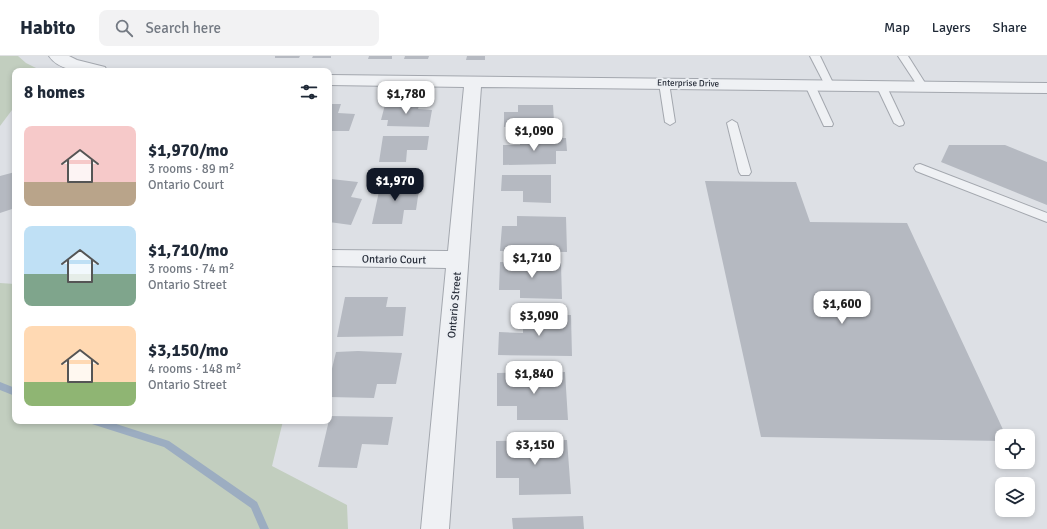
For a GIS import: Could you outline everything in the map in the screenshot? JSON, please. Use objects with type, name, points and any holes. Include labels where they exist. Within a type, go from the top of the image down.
[{"type":"street","points":[[57,56],[71,64],[87,68]]},
{"type":"street","name":"Enterprise Drive","points":[[332,80],[1047,88]]},
{"type":"street","name":"Ontario Street","points":[[435,529],[473,81]]},
{"type":"street","name":"Ontario Court","points":[[332,258],[458,260]]},
{"type":"lane","points":[[815,56],[829,85]]},
{"type":"lane","points":[[903,56],[922,86]]},
{"type":"lane","points":[[664,83],[670,122]]},
{"type":"lane","points":[[810,85],[828,124]]},
{"type":"lane","points":[[881,85],[899,123]]},
{"type":"lane","points":[[732,123],[745,172]]},
{"type":"lane","points":[[920,168],[1047,218]]},
{"type":"green space","points":[[0,56],[18,56],[26,63],[36,68],[12,68],[12,110],[0,126]]},
{"type":"green space","points":[[0,283],[12,284],[12,424],[282,424],[272,466],[347,505],[348,529],[0,529]]},
{"type":"building","points":[[275,56],[300,56],[299,58],[275,58]]},
{"type":"building","points":[[313,56],[331,56],[331,58],[312,58]]},
{"type":"building","points":[[369,56],[392,56],[392,59],[368,59]]},
{"type":"building","points":[[405,56],[429,56],[428,59],[404,59]]},
{"type":"building","points":[[467,56],[485,56],[485,60],[466,60]]},
{"type":"building","points":[[386,101],[420,102],[418,109],[432,110],[429,127],[387,126],[388,120],[381,120]]},
{"type":"building","points":[[332,104],[341,104],[338,113],[355,114],[349,131],[332,131]]},
{"type":"building","points":[[518,105],[553,105],[554,121],[535,121],[535,127],[504,127],[504,112],[518,112]]},
{"type":"building","points":[[383,136],[429,136],[427,150],[407,150],[406,162],[379,162]]},
{"type":"building","points":[[566,138],[567,151],[556,151],[556,164],[503,165],[503,145],[520,145],[520,139]]},
{"type":"building","points":[[949,145],[1005,145],[1047,162],[1047,205],[941,162]]},
{"type":"building","points":[[12,173],[12,209],[0,213],[0,176]]},
{"type":"building","points":[[502,175],[551,175],[551,203],[523,202],[523,191],[501,191]]},
{"type":"building","points":[[332,179],[358,182],[351,197],[362,199],[351,225],[332,222]]},
{"type":"building","points":[[705,181],[796,182],[810,222],[907,223],[1003,429],[995,429],[995,441],[761,437]]},
{"type":"building","points":[[381,182],[420,183],[416,210],[404,210],[402,224],[372,224]]},
{"type":"building","points":[[517,216],[566,217],[567,252],[500,251],[502,226],[517,226]]},
{"type":"building","points":[[500,262],[561,263],[562,299],[520,298],[520,290],[499,290]]},
{"type":"building","points":[[345,297],[388,297],[386,307],[406,307],[403,336],[337,337]]},
{"type":"building","points":[[523,314],[571,315],[572,356],[498,355],[499,332],[523,333]]},
{"type":"building","points":[[358,351],[402,353],[396,384],[377,384],[374,398],[332,397],[332,369],[336,352]]},
{"type":"building","points":[[565,372],[568,420],[517,420],[517,406],[497,406],[497,373]]},
{"type":"building","points":[[332,416],[393,417],[388,445],[362,444],[357,468],[318,467],[328,424],[332,424]]},
{"type":"building","points":[[567,440],[571,494],[519,495],[519,478],[496,478],[496,441]]},
{"type":"building","points":[[583,516],[584,529],[513,529],[512,518]]},
{"type":"waterway","points":[[0,386],[12,391]]},
{"type":"waterway","points":[[104,424],[166,444],[254,505],[265,529]]}]
